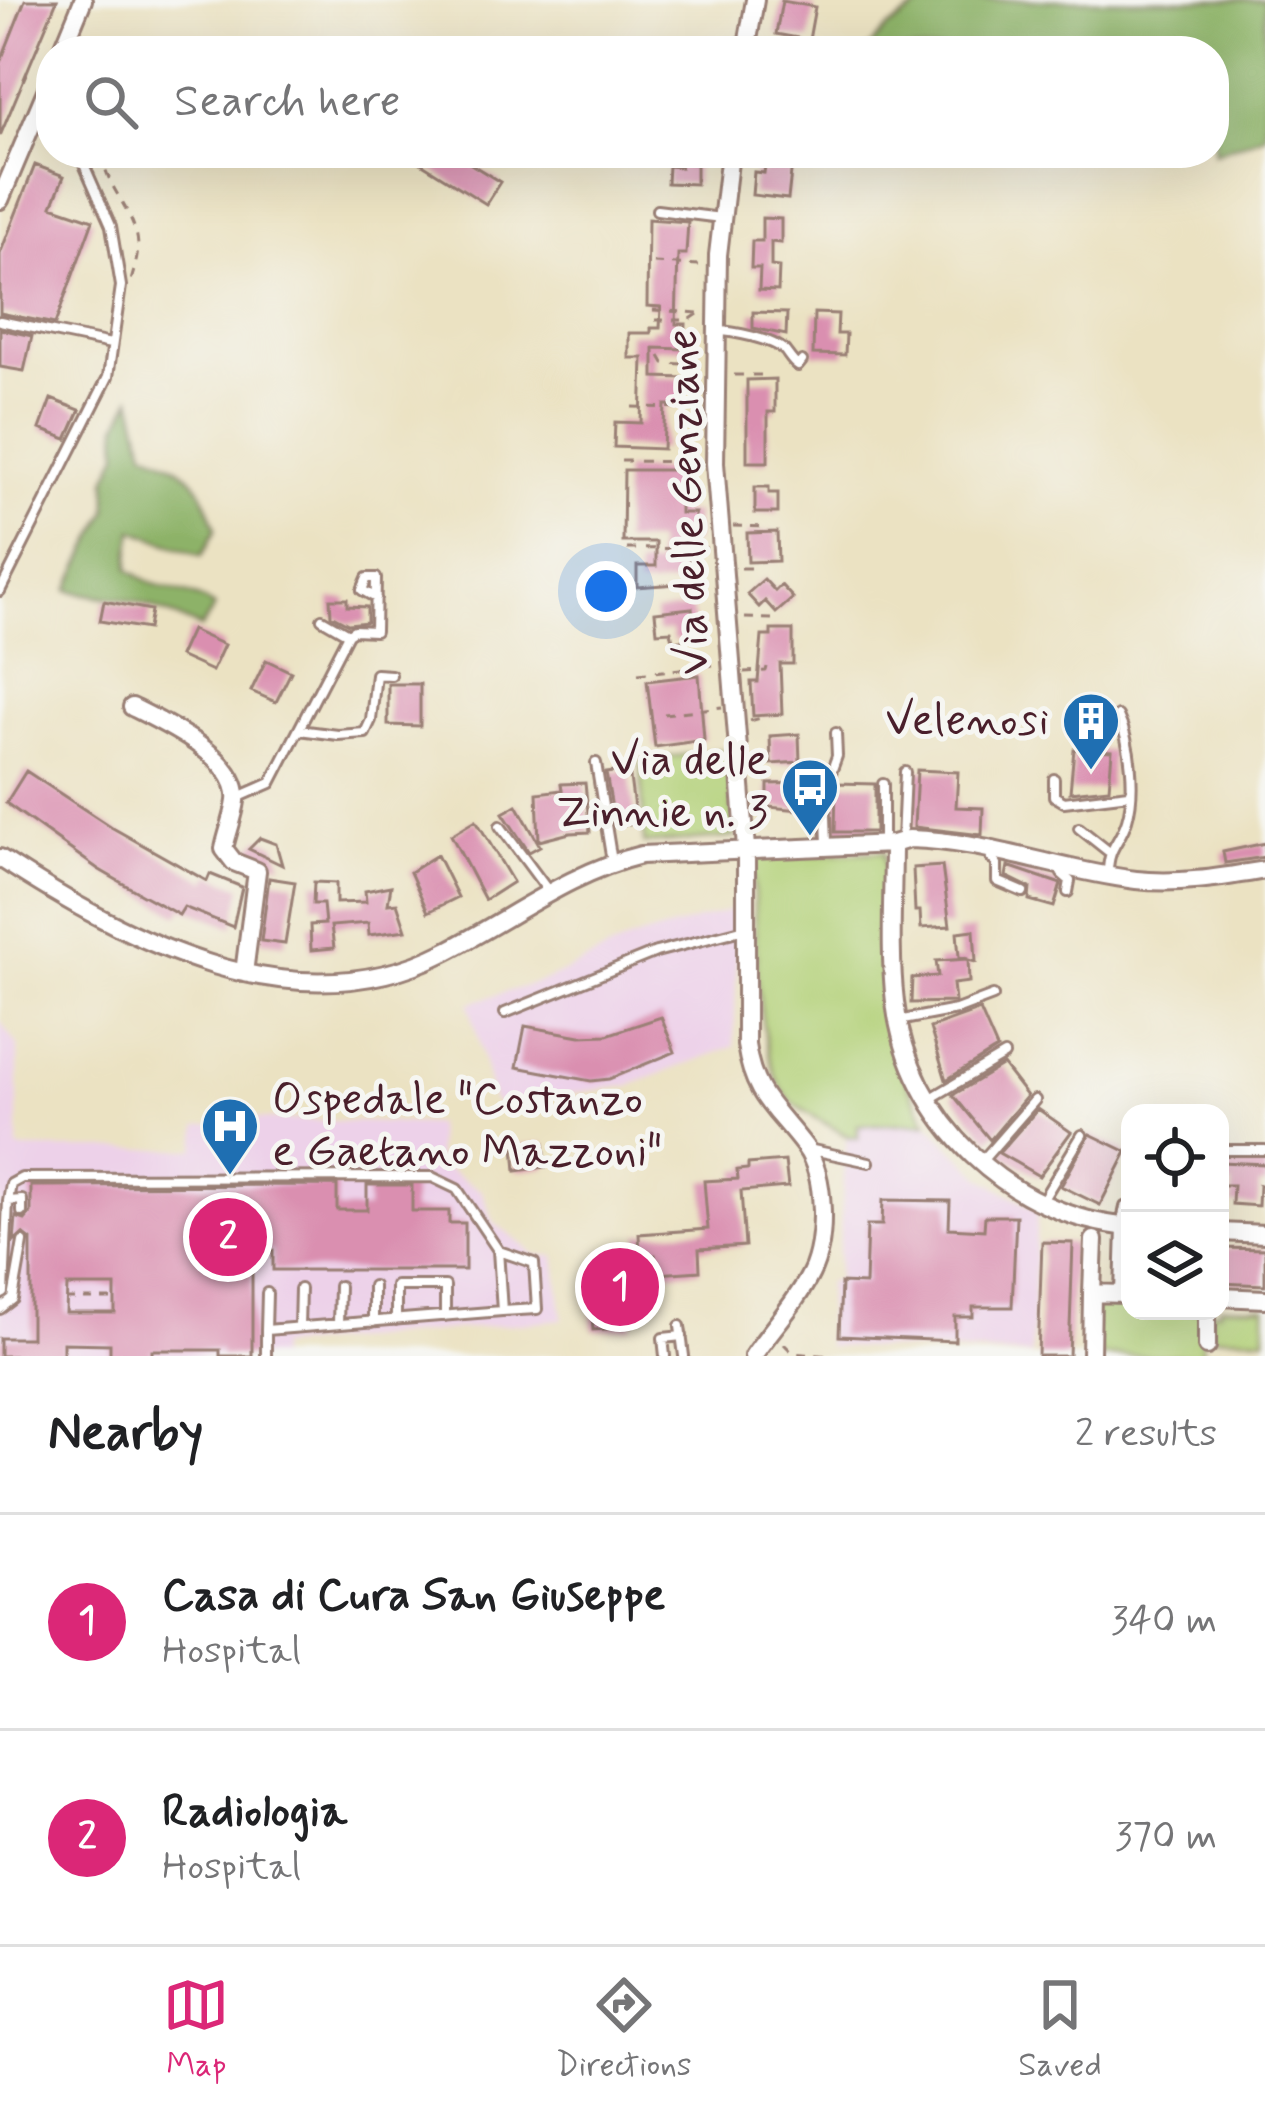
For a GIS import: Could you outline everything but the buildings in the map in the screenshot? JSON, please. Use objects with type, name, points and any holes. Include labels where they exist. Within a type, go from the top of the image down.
[{"type":"street","points":[[68,36],[83,0]]},
{"type":"street","points":[[749,36],[755,0]]},
{"type":"street","points":[[0,200],[36,126]]},
{"type":"street","name":"Via delle Genziane","points":[[728,168],[710,319],[720,547],[746,848],[746,1045],[750,1070],[764,1098],[807,1149]]},
{"type":"street","points":[[133,707],[220,761],[231,777],[237,798],[224,849],[234,862],[257,871],[244,973]]},
{"type":"street","points":[[897,842],[894,978],[899,1021],[928,1100],[980,1163],[1041,1202],[1078,1218],[1121,1226]]},
{"type":"street","points":[[0,858],[146,942],[184,957],[244,973],[313,981],[356,980],[440,955],[612,862],[641,855],[897,842],[1012,851],[1137,880],[1195,881],[1265,870]]},
{"type":"street","points":[[752,1356],[811,1274],[820,1248],[822,1194],[807,1149]]},
{"type":"street","points":[[1229,1232],[1265,1234]]},
{"type":"street","points":[[1091,1356],[1094,1240]]},
{"type":"street","points":[[1092,1293],[1121,1294]]},
{"type":"street","points":[[1229,1297],[1265,1299]]},
{"type":"street","points":[[1208,1320],[1208,1346]]},
{"type":"lane","points":[[0,591],[108,377],[121,286],[111,226],[86,168]]},
{"type":"lane","points":[[657,210],[722,218]]},
{"type":"lane","points":[[710,319],[778,346],[798,366],[802,361]]},
{"type":"lane","points":[[0,321],[111,344]]},
{"type":"lane","points":[[237,798],[271,783],[348,634],[375,631],[376,598]]},
{"type":"lane","points":[[322,620],[348,634]]},
{"type":"lane","points":[[299,730],[364,733],[371,720],[376,674],[391,675]]},
{"type":"lane","points":[[1108,874],[1108,851],[1126,821],[1129,794],[1126,734],[1118,716]]},
{"type":"lane","points":[[827,845],[825,788],[837,755],[836,733]]},
{"type":"lane","points":[[596,764],[612,862]]},
{"type":"lane","points":[[897,842],[904,772]]},
{"type":"lane","points":[[1054,779],[1054,796],[1064,802],[1129,794]]},
{"type":"lane","points":[[883,784],[897,842]]},
{"type":"lane","points":[[500,826],[550,893]]},
{"type":"lane","points":[[1079,828],[1108,851]]},
{"type":"lane","points":[[897,842],[1007,858],[1067,876],[1068,892]]},
{"type":"lane","points":[[991,858],[997,864],[997,881],[1023,892]]},
{"type":"lane","points":[[505,1012],[656,952],[746,928]]},
{"type":"lane","points":[[899,1021],[956,1010],[993,996]]},
{"type":"lane","points":[[928,1100],[1004,1055]]},
{"type":"lane","points":[[980,1163],[1035,1100]]},
{"type":"lane","points":[[1041,1202],[1082,1136]]},
{"type":"lane","points":[[807,1149],[868,1162]]},
{"type":"lane","points":[[1229,1150],[1265,1150]]},
{"type":"lane","points":[[14,1299],[2,1294],[4,1214],[11,1184],[22,1178],[432,1177],[458,1189],[499,1250],[502,1311]]},
{"type":"lane","points":[[8,1201],[22,1200],[22,1212]]},
{"type":"lane","points":[[0,1309],[14,1299],[22,1241]]},
{"type":"lane","points":[[266,1330],[537,1309],[534,1262],[499,1250]]},
{"type":"lane","points":[[338,1324],[339,1286]]},
{"type":"lane","points":[[373,1286],[373,1322]]},
{"type":"lane","points":[[396,1320],[396,1286],[445,1286],[445,1316]]},
{"type":"lane","points":[[299,1327],[300,1289]]},
{"type":"lane","points":[[266,1356],[267,1294]]},
{"type":"lane","points":[[665,1356],[663,1338],[681,1331],[684,1356]]},
{"type":"path","points":[[654,262],[718,266]]},
{"type":"path","points":[[653,310],[710,319]]},
{"type":"path","points":[[655,320],[710,319]]},
{"type":"path","points":[[661,356],[664,363],[765,375]]},
{"type":"path","points":[[632,407],[715,408]]},
{"type":"path","points":[[621,460],[716,463]]},
{"type":"path","points":[[719,526],[767,527]]},
{"type":"path","points":[[627,549],[720,547]]},
{"type":"path","points":[[725,618],[772,619],[774,612]]},
{"type":"path","points":[[638,674],[730,668],[766,671],[767,667]]},
{"type":"path","points":[[664,714],[734,705]]},
{"type":"path","points":[[66,1299],[115,1299]]},
{"type":"path","points":[[771,1329],[793,1353],[831,1356]]},
{"type":"shaded area","points":[[738,908],[734,1046],[628,1086],[494,1103],[469,1003],[549,979],[630,940]]},
{"type":"shaded area","name":"Ospedale \"Costanzo e Gaetano Mazzoni\"","points":[[0,1021],[18,1046],[18,1149],[196,1149],[198,1126],[258,1119],[436,1124],[437,1163],[482,1191],[494,1222],[535,1255],[555,1256],[563,1319],[278,1347],[277,1356],[0,1356]]},
{"type":"shaded area","points":[[927,1123],[984,1179],[1037,1211],[1031,1355],[827,1346],[827,1282],[837,1281],[847,1136],[858,1137],[857,1125]]},
{"type":"green space","points":[[929,0],[1265,0],[1265,135],[1229,148],[1229,36],[880,36]]},
{"type":"green space","points":[[132,398],[145,450],[192,479],[216,529],[202,556],[133,530],[129,568],[151,583],[215,607],[201,628],[136,602],[68,590],[108,510],[107,479],[119,453],[118,425]]},
{"type":"green space","points":[[727,749],[735,837],[644,844],[641,761]]},
{"type":"green space","points":[[884,852],[890,1029],[908,1085],[927,1123],[858,1125],[858,1138],[798,1107],[779,1084],[769,1057],[758,987],[753,857]]},
{"type":"green space","points":[[1095,1301],[1121,1302],[1121,1320],[1203,1320],[1202,1356],[1094,1356]]},
{"type":"green space","points":[[1229,1306],[1265,1307],[1265,1338],[1211,1336],[1211,1320],[1229,1320]]},
{"type":"place","name":"Velenosi","points":[[1091,772]]},
{"type":"place","name":"Via delle Zinnie n. 3","points":[[810,838]]},
{"type":"place","name":"Ospedale \"Costanzo e Gaetano Mazzoni\"","points":[[230,1177]]},
{"type":"place","name":"Radiologia","points":[[228,1237]]},
{"type":"place","name":"Casa di Cura San Giuseppe","points":[[620,1287]]}]
